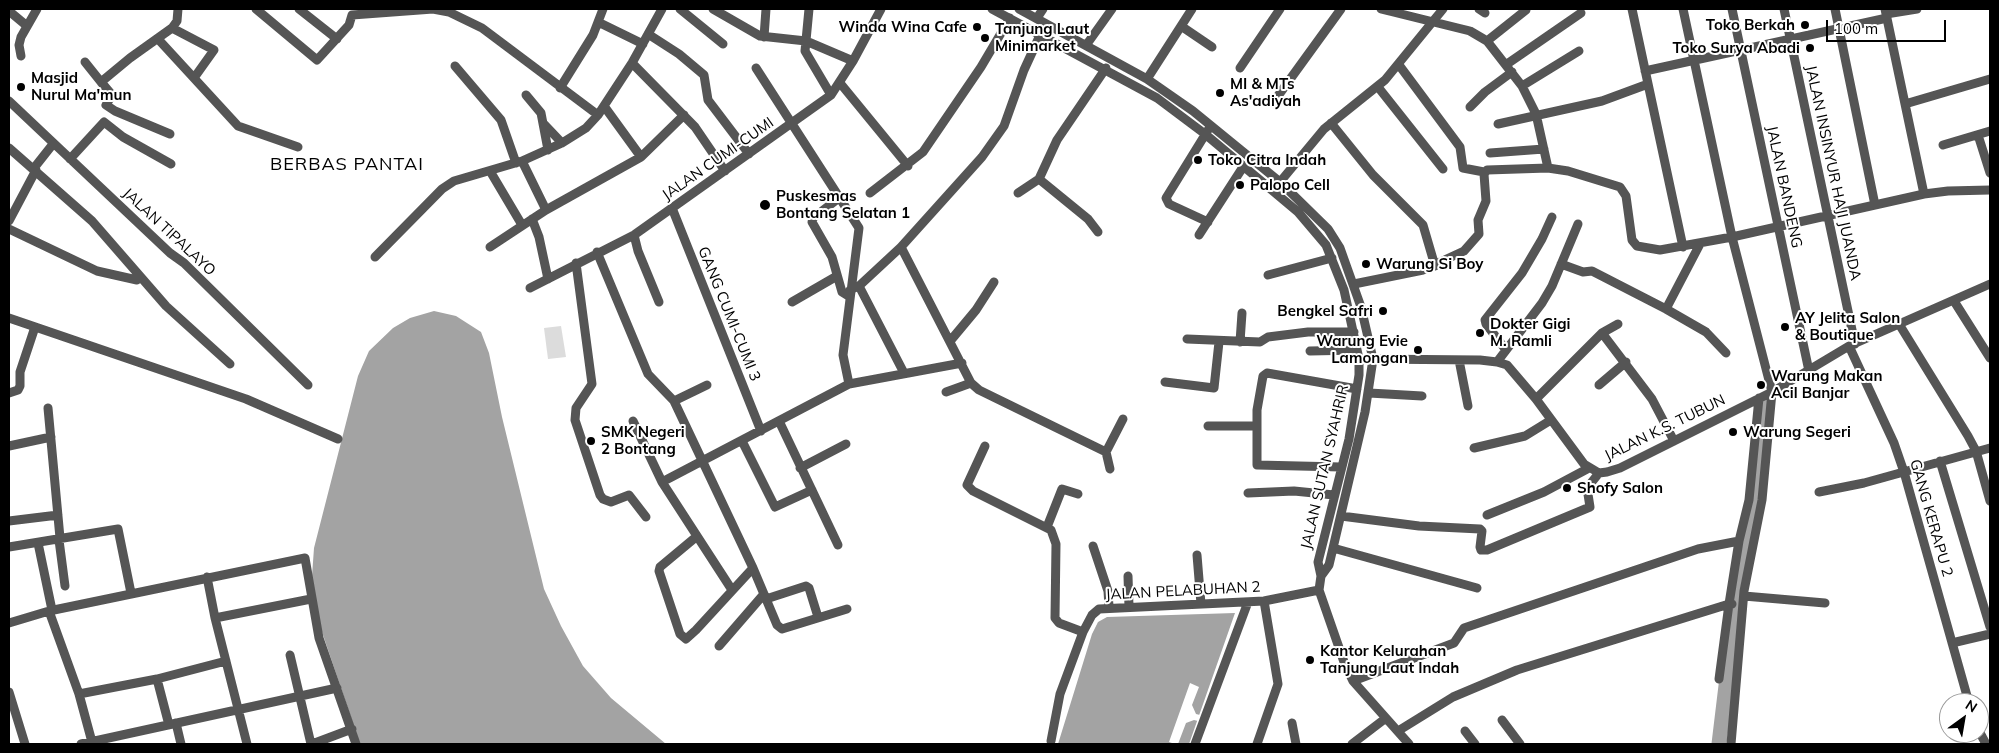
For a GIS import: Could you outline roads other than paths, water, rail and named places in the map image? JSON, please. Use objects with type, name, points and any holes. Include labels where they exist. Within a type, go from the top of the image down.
[{"type":"street","points":[[21,56],[20,41],[37,9]]},
{"type":"street","points":[[102,82],[130,58],[172,28],[177,21],[178,9]]},
{"type":"street","points":[[256,9],[314,59],[319,59],[349,25],[351,12],[433,9],[450,11],[482,28],[598,115]]},
{"type":"street","points":[[299,9],[337,39]]},
{"type":"street","points":[[560,88],[592,35],[603,9]]},
{"type":"street","points":[[375,256],[442,189],[454,181],[519,162],[548,150],[581,132],[604,106],[644,44],[662,9]]},
{"type":"street","points":[[680,9],[723,44]]},
{"type":"street","points":[[713,9],[764,37],[806,41],[853,62]]},
{"type":"street","points":[[764,37],[766,9]]},
{"type":"street","points":[[808,9],[806,54],[831,95]]},
{"type":"street","name":"JALAN CUMI-CUMI","points":[[530,288],[597,252],[634,235],[831,95],[853,62],[880,9]]},
{"type":"street","name":"JALAN SUTAN SYAHRIR","points":[[992,9],[1106,68],[1158,98],[1205,134],[1298,212],[1315,230],[1332,258],[1344,290],[1354,332],[1358,354],[1358,389],[1349,439],[1318,562],[1321,576]]},
{"type":"street","name":"JALAN SUTAN SYAHRIR","points":[[1019,9],[1147,78],[1212,125],[1280,182],[1328,229],[1340,248],[1354,284],[1373,358],[1369,393],[1341,516],[1329,565],[1321,576]]},
{"type":"street","points":[[1037,18],[1043,9]]},
{"type":"street","points":[[1087,44],[1112,9]]},
{"type":"street","points":[[1147,78],[1192,9]]},
{"type":"street","points":[[1240,68],[1280,9]]},
{"type":"street","points":[[1275,100],[1341,9]]},
{"type":"street","points":[[1381,9],[1407,12],[1434,22],[1470,31],[1487,42],[1510,68],[1522,86],[1536,114],[1548,168]]},
{"type":"street","points":[[1280,182],[1331,124],[1378,87],[1443,9]]},
{"type":"street","points":[[1632,9],[1683,247]]},
{"type":"street","points":[[1683,9],[1732,238],[1772,392],[1762,500],[1719,678]]},
{"type":"street","name":"JALAN BANDENG","points":[[1732,9],[1809,371]]},
{"type":"street","name":"JALAN INSINYUR HAJI JUANDA","points":[[1784,9],[1828,217],[1852,345]]},
{"type":"street","points":[[1835,9],[1876,205]]},
{"type":"street","points":[[1645,70],[1839,28],[1886,14],[1916,9]]},
{"type":"street","points":[[1487,42],[1526,10]]},
{"type":"street","points":[[9,11],[27,26]]},
{"type":"street","points":[[1470,107],[1510,68],[1581,14]]},
{"type":"street","points":[[1886,14],[1924,194]]},
{"type":"street","points":[[870,193],[908,166],[923,152],[981,67],[1010,18]]},
{"type":"street","points":[[598,22],[644,44]]},
{"type":"street","points":[[1181,26],[1212,47]]},
{"type":"street","points":[[172,28],[214,50],[194,78]]},
{"type":"street","points":[[850,294],[900,247],[982,157],[1004,126],[1024,70],[1040,33]]},
{"type":"street","points":[[648,34],[679,54],[704,75],[708,100],[749,154]]},
{"type":"street","points":[[158,39],[238,126],[298,147]]},
{"type":"street","points":[[1522,86],[1579,51]]},
{"type":"street","points":[[85,62],[112,95],[105,103],[115,111],[170,134]]},
{"type":"street","points":[[632,63],[695,127],[725,171]]},
{"type":"street","points":[[1398,65],[1460,146],[1463,168],[1484,172],[1548,168],[1568,171],[1623,190],[1626,196],[1631,237],[1637,246],[1660,250],[1683,247],[1778,228],[1924,194],[1948,191],[1990,190]]},
{"type":"street","points":[[454,66],[501,120],[519,162],[546,210]]},
{"type":"street","points":[[756,68],[859,228],[843,355],[849,384]]},
{"type":"street","points":[[1018,192],[1039,179],[1057,140],[1106,68]]},
{"type":"street","points":[[1905,104],[1990,79]]},
{"type":"street","points":[[840,83],[908,166]]},
{"type":"street","points":[[1498,124],[1602,100],[1648,84]]},
{"type":"street","points":[[1378,87],[1442,169]]},
{"type":"street","points":[[526,95],[541,113],[548,150]]},
{"type":"street","name":"JALAN TIPALAYO","points":[[9,101],[53,144],[184,263],[308,385]]},
{"type":"street","points":[[604,106],[641,157]]},
{"type":"street","points":[[70,159],[115,111]]},
{"type":"street","points":[[490,247],[532,218],[641,157],[684,115]]},
{"type":"street","points":[[104,122],[123,137],[171,164]]},
{"type":"street","points":[[543,123],[562,143]]},
{"type":"street","points":[[1331,124],[1372,175],[1422,225],[1435,266]]},
{"type":"street","points":[[1208,222],[1169,204],[1166,198],[1212,125]]},
{"type":"street","points":[[1943,144],[1990,131]]},
{"type":"street","points":[[1978,135],[1990,173]]},
{"type":"street","points":[[9,221],[35,169],[53,144]]},
{"type":"street","points":[[1490,153],[1544,149]]},
{"type":"street","points":[[10,151],[35,169],[92,221],[166,306],[230,364]]},
{"type":"street","points":[[1199,235],[1244,166]]},
{"type":"street","points":[[490,170],[522,225]]},
{"type":"street","points":[[1354,284],[1435,266],[1467,248],[1479,234],[1478,220],[1486,204],[1484,172]]},
{"type":"street","points":[[1039,179],[1082,213],[1098,232]]},
{"type":"street","points":[[839,198],[812,220],[832,257],[842,292],[850,294]]},
{"type":"street","name":"GANG CUMI-CUMI 3","points":[[672,208],[761,431]]},
{"type":"street","points":[[1506,350],[1485,320],[1522,273],[1542,239],[1552,217]]},
{"type":"street","points":[[532,218],[539,237],[548,279]]},
{"type":"street","points":[[1310,350],[1358,354],[1373,358],[1497,362],[1542,303],[1578,224]]},
{"type":"street","points":[[9,229],[96,271],[137,280]]},
{"type":"street","points":[[634,235],[638,251],[659,302]]},
{"type":"street","points":[[1666,309],[1700,244]]},
{"type":"street","points":[[900,247],[951,340],[971,383],[979,390],[1106,452]]},
{"type":"street","points":[[597,252],[648,374],[674,401],[753,568],[777,625],[782,630],[847,609]]},
{"type":"street","points":[[1268,275],[1332,258]]},
{"type":"street","points":[[576,263],[592,384],[576,408],[575,420],[600,495],[603,499],[611,502],[629,495],[646,517]]},
{"type":"street","points":[[1561,264],[1583,272],[1592,271],[1666,309],[1706,332],[1726,353]]},
{"type":"street","points":[[792,302],[837,276]]},
{"type":"street","points":[[951,340],[976,310],[994,282]]},
{"type":"street","points":[[860,286],[904,372]]},
{"type":"street","name":"JALAN K.S. TUBUN","points":[[1497,362],[1507,366],[1515,373],[1584,464],[1599,473],[1620,468],[1772,392],[1852,345],[1989,286]]},
{"type":"street","points":[[1954,301],[1990,358]]},
{"type":"street","points":[[1240,342],[1242,312]]},
{"type":"street","points":[[9,318],[246,398],[338,439]]},
{"type":"street","points":[[1536,399],[1602,333],[1618,324]]},
{"type":"street","points":[[1899,324],[1976,452],[1990,501]]},
{"type":"street","points":[[9,393],[18,390],[20,386],[20,372],[34,328]]},
{"type":"street","points":[[1187,339],[1219,342],[1260,342],[1268,337],[1308,332],[1354,332]]},
{"type":"street","points":[[1602,333],[1626,362],[1652,399],[1674,441]]},
{"type":"street","points":[[1165,382],[1214,388],[1219,342]]},
{"type":"street","name":"GANG KERAPU 2","points":[[1852,345],[1894,443],[1904,472],[1966,693]]},
{"type":"street","points":[[1459,360],[1468,406]]},
{"type":"street","points":[[1599,385],[1626,362]]},
{"type":"street","points":[[662,482],[704,462],[849,384],[904,372],[962,363]]},
{"type":"street","points":[[1341,468],[1258,465],[1257,410],[1266,374],[1358,389]]},
{"type":"street","points":[[946,392],[971,383]]},
{"type":"street","points":[[674,401],[707,385]]},
{"type":"street","points":[[1369,393],[1422,396]]},
{"type":"street","points":[[1731,744],[1739,540],[1749,500],[1759,398]]},
{"type":"street","points":[[48,408],[59,539],[66,586]]},
{"type":"street","points":[[1110,469],[1106,452],[1123,419]]},
{"type":"street","points":[[1474,448],[1525,436],[1551,420]]},
{"type":"street","points":[[633,421],[662,482],[732,590]]},
{"type":"street","points":[[779,421],[838,544]]},
{"type":"street","points":[[1208,426],[1256,426]]},
{"type":"street","points":[[9,446],[51,437]]},
{"type":"street","points":[[742,441],[775,507],[812,490]]},
{"type":"street","points":[[800,468],[846,444]]},
{"type":"street","points":[[985,446],[968,482],[969,488],[1047,526],[1054,534],[1056,544],[1055,618],[1059,623],[1083,632]]},
{"type":"street","points":[[1819,492],[1904,472],[1990,448]]},
{"type":"street","points":[[1940,461],[1990,627]]},
{"type":"street","points":[[1487,515],[1544,492],[1589,468]]},
{"type":"street","points":[[1341,516],[1419,526],[1480,528],[1482,531],[1480,547],[1481,550],[1487,550],[1590,507],[1587,488],[1599,473]]},
{"type":"street","points":[[1047,526],[1062,489],[1078,494]]},
{"type":"street","points":[[1248,493],[1294,491],[1334,495]]},
{"type":"street","points":[[9,521],[58,515]]},
{"type":"street","points":[[9,547],[118,529],[131,594]]},
{"type":"street","points":[[696,537],[660,567],[659,571],[682,637],[688,638],[753,568]]},
{"type":"street","points":[[1353,681],[1454,643],[1464,628],[1698,549],[1739,540]]},
{"type":"street","points":[[38,543],[51,611],[79,694],[92,742]]},
{"type":"street","points":[[1093,546],[1108,591],[1109,607]]},
{"type":"street","points":[[1333,548],[1477,588]]},
{"type":"street","points":[[1197,555],[1201,604]]},
{"type":"street","points":[[9,623],[51,611],[305,558],[319,638],[356,744]]},
{"type":"street","points":[[1128,576],[1130,607]]},
{"type":"street","points":[[1321,576],[1319,590],[1344,662],[1353,681],[1409,744]]},
{"type":"street","points":[[207,578],[246,744]]},
{"type":"street","points":[[719,646],[765,596],[806,586],[818,617]]},
{"type":"street","name":"JALAN PELABUHAN 2","points":[[1051,741],[1057,704],[1083,632],[1095,612],[1109,607],[1264,601],[1319,590]]},
{"type":"street","points":[[215,618],[311,599]]},
{"type":"street","points":[[1256,744],[1278,684],[1264,601]]},
{"type":"street","points":[[1195,744],[1248,602]]},
{"type":"street","points":[[1398,731],[1454,697],[1517,670],[1738,603],[1824,603]]},
{"type":"street","points":[[1952,643],[1990,634]]},
{"type":"street","points":[[290,655],[311,744],[352,729]]},
{"type":"street","points":[[79,694],[157,679],[226,661]]},
{"type":"street","points":[[157,679],[182,744]]},
{"type":"street","points":[[80,744],[110,741],[173,724],[337,688]]},
{"type":"street","points":[[9,692],[25,744]]},
{"type":"street","points":[[1352,744],[1386,718]]},
{"type":"street","points":[[1502,720],[1520,744]]},
{"type":"street","points":[[1292,723],[1296,744]]},
{"type":"street","points":[[1465,731],[1475,744]]},
{"type":"waterway","points":[[1719,744],[1745,545],[1757,500],[1764,407]]},
{"type":"place","name":"Toko Berkah","points":[[1805,25]]},
{"type":"place","name":"Winda Wina Cafe","points":[[977,27]]},
{"type":"place","name":"Tanjung Laut Minimarket","points":[[985,38]]},
{"type":"place","name":"Toko Surya Abadi","points":[[1810,48]]},
{"type":"place","name":"Masjid Nurul Ma'mun","points":[[21,87]]},
{"type":"place","name":"MI & MTs As'adiyah","points":[[1220,93]]},
{"type":"place","name":"Toko Citra Indah","points":[[1198,160]]},
{"type":"place","name":"Palopo Cell","points":[[1240,185]]},
{"type":"place","name":"Puskesmas Bontang Selatan 1","points":[[765,205]]},
{"type":"place","name":"Warung Si Boy","points":[[1366,264]]},
{"type":"place","name":"Bengkel Safri","points":[[1383,311]]},
{"type":"place","name":"AY Jelita Salon & Boutique","points":[[1785,327]]},
{"type":"place","name":"Dokter Gigi M. Ramli","points":[[1480,333]]},
{"type":"place","name":"Warung Evie Lamongan","points":[[1418,350]]},
{"type":"place","name":"Warung Makan Acil Banjar","points":[[1761,385]]},
{"type":"place","name":"Warung Segeri","points":[[1733,432]]},
{"type":"place","name":"SMK Negeri 2 Bontang","points":[[591,441]]},
{"type":"place","name":"Shofy Salon","points":[[1567,488]]},
{"type":"place","name":"Kantor Kelurahan Tanjung Laut Indah","points":[[1310,660]]},
{"type":"district","name":"BERBAS PANTAI","points":[[347,165]]}]
